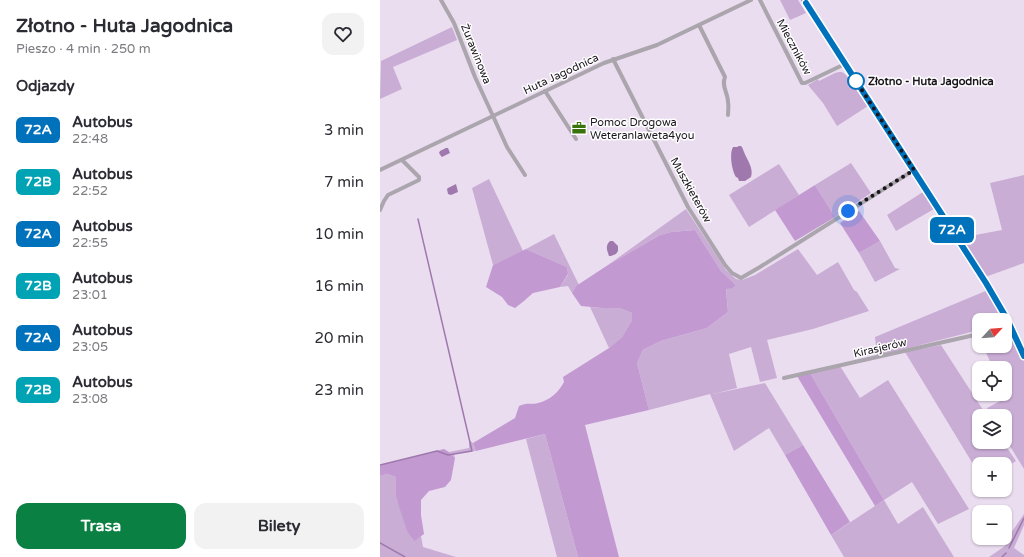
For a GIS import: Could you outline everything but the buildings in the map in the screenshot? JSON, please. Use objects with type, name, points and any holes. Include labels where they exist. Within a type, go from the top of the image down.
[{"type":"street","name":"Żurawinowa","points":[[443,0],[454,23],[475,77],[507,146],[525,175]]},
{"type":"street","name":"Huta Jagodnica","points":[[380,170],[613,59],[657,45],[751,0]]},
{"type":"street","name":"Mieczników","points":[[760,0],[802,83],[805,83],[845,64]]},
{"type":"street","points":[[804,0],[986,283],[1001,313]]},
{"type":"street","points":[[699,25],[725,77],[723,80],[728,100],[728,115]]},
{"type":"street","name":"Muszkieterów","points":[[613,59],[688,207],[725,265],[732,273],[741,278],[914,170]]},
{"type":"street","points":[[545,91],[576,140]]},
{"type":"street","points":[[380,210],[388,195],[419,180],[402,160]]},
{"type":"street","points":[[1012,334],[1024,356]]},
{"type":"street","name":"Kirasjerów","points":[[784,378],[972,336]]},
{"type":"shaded area","points":[[780,0],[798,0],[806,13],[790,20]]},
{"type":"shaded area","points":[[452,27],[457,40],[393,67],[402,89],[380,99],[381,61]]},
{"type":"shaded area","points":[[839,72],[846,75],[868,106],[837,126],[823,103],[808,85],[818,79],[819,81]]},
{"type":"shaded area","points":[[739,146],[743,148],[752,170],[751,177],[745,181],[739,181],[732,167],[731,158],[733,147]]},
{"type":"shaded area","points":[[448,148],[450,153],[442,157],[439,153]]},
{"type":"shaded area","points":[[851,163],[871,193],[835,217],[815,185]]},
{"type":"shaded area","points":[[779,164],[799,195],[749,227],[729,195]]},
{"type":"shaded area","points":[[1024,175],[1024,263],[985,277],[962,241],[965,237],[1002,230],[990,183]]},
{"type":"shaded area","points":[[489,179],[523,251],[493,265],[472,188]]},
{"type":"shaded area","points":[[456,184],[458,192],[451,195],[448,194],[447,189]]},
{"type":"shaded area","points":[[815,185],[835,217],[795,241],[775,210]]},
{"type":"shaded area","points":[[923,192],[934,209],[896,231],[887,215]]},
{"type":"shaded area","points":[[686,209],[726,270],[736,279],[742,280],[755,275],[798,249],[817,275],[838,262],[854,290],[857,292],[869,311],[813,329],[767,340],[777,378],[760,382],[751,347],[729,354],[737,388],[713,394],[765,383],[803,445],[785,455],[769,428],[734,451],[710,394],[649,410],[637,363],[643,350],[661,341],[707,328],[728,312],[726,288],[736,285],[721,271],[695,230],[671,232],[660,235],[608,265]]},
{"type":"shaded area","points":[[859,211],[880,241],[859,253],[840,223]]},
{"type":"shaded area","points":[[695,230],[721,271],[736,285],[732,288],[726,289],[728,312],[707,328],[661,341],[643,350],[637,363],[649,410],[585,425],[619,557],[578,557],[545,434],[476,451],[473,443],[515,418],[519,406],[542,402],[550,398],[562,386],[564,382],[563,377],[609,348],[622,337],[632,320],[632,313],[619,308],[581,306],[572,293],[576,286],[608,265],[660,235],[671,232]]},
{"type":"shaded area","points":[[554,234],[579,285],[576,286],[572,293],[568,286],[560,287],[568,275],[567,267],[526,249]]},
{"type":"shaded area","points":[[610,241],[613,241],[618,246],[618,251],[616,254],[609,256],[607,246]]},
{"type":"shaded area","points":[[880,241],[895,268],[900,269],[875,282],[859,253]]},
{"type":"shaded area","points":[[526,249],[567,267],[568,274],[560,287],[533,293],[515,308],[508,305],[502,297],[486,287],[493,265]]},
{"type":"shaded area","points":[[988,290],[1001,313],[972,313],[972,332],[877,356],[875,337]]},
{"type":"shaded area","points":[[590,307],[619,308],[632,313],[632,320],[622,337],[609,348]]},
{"type":"shaded area","points":[[1012,335],[1024,361],[1024,469],[1012,449],[1012,409],[987,408],[1000,401],[1012,401],[1012,361],[990,361],[986,353],[1012,353]]},
{"type":"shaded area","points":[[941,345],[972,393],[972,401],[977,401],[982,409],[972,409],[972,449],[1008,449],[1016,461],[1012,464],[1012,457],[972,457],[972,462],[905,352]]},
{"type":"shaded area","points":[[840,366],[860,398],[888,380],[969,509],[938,524],[912,482],[884,500],[810,373]]},
{"type":"shaded area","points":[[810,373],[884,500],[875,506],[797,376]]},
{"type":"shaded area","points":[[545,434],[578,557],[557,557],[526,439]]},
{"type":"shaded area","points":[[469,440],[473,443],[476,451],[454,454],[455,458],[449,452],[469,448]]},
{"type":"shaded area","points":[[803,445],[850,522],[831,535],[785,455]]},
{"type":"shaded area","points":[[444,449],[455,458],[451,480],[445,487],[429,491],[421,500],[421,515],[424,534],[414,541],[407,531],[396,497],[396,477],[387,474],[380,476],[380,465]]},
{"type":"shaded area","points":[[387,474],[396,477],[396,497],[413,540],[421,536],[423,547],[456,557],[380,557],[380,476]]},
{"type":"shaded area","points":[[884,500],[898,524],[923,507],[954,557],[844,557],[831,535]]},
{"type":"shaded area","points":[[1024,514],[1024,525],[1014,548],[1024,555],[1024,557],[989,557],[1006,545],[1012,545],[1013,530]]},
{"type":"waterway","points":[[380,465],[437,451],[448,455],[472,451],[418,219]]},
{"type":"waterway","points":[[1009,548],[1024,518]]},
{"type":"waterway","points":[[380,543],[405,557]]},
{"type":"waterway","points":[[1002,557],[1006,553]]},
{"type":"bus line","name":"72A","points":[[806,3],[986,283],[1007,319],[1024,356]]},
{"type":"place","name":"Złotno - Huta Jagodnica","points":[[856,81]]},
{"type":"place","name":"Pomoc Drogowa Weteranlaweta4you","points":[[579,128]]},
{"type":"route","points":[[848,211],[914,170],[856,81]]}]
